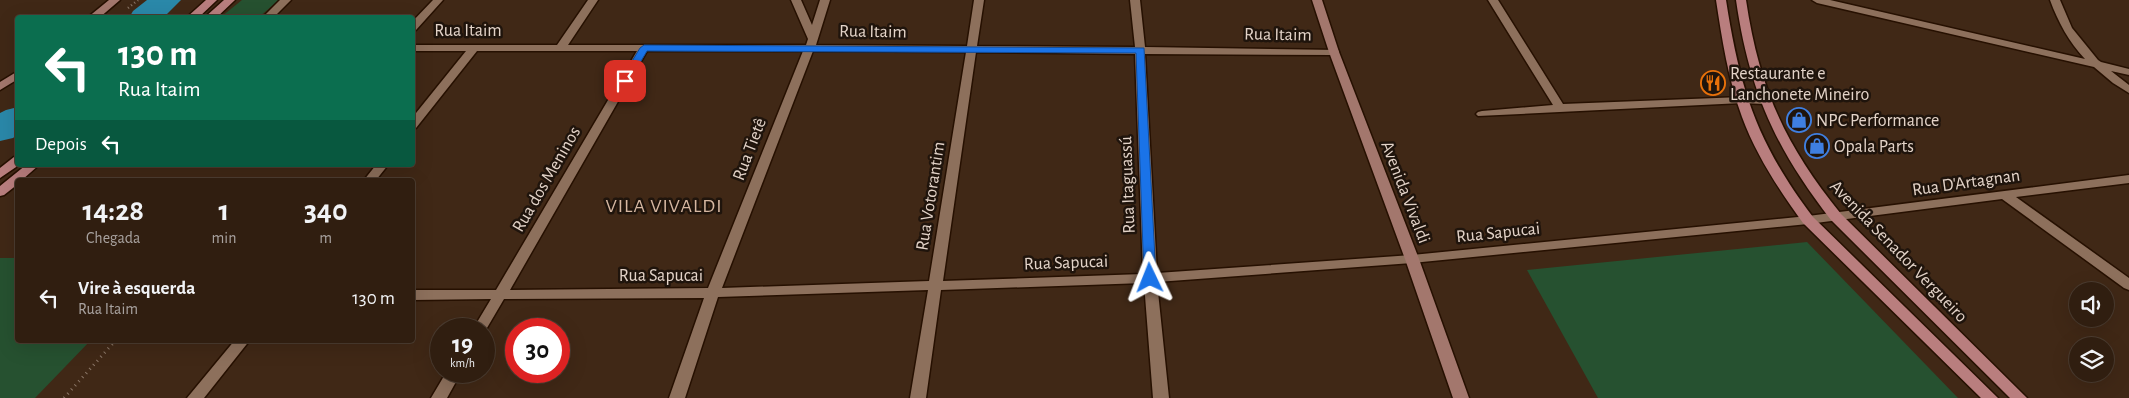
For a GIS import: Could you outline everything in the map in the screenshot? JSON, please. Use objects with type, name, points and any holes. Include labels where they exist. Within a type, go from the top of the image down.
[{"type":"main road","points":[[194,15],[212,0]]},
{"type":"main road","points":[[212,15],[230,0]]},
{"type":"main road","points":[[1721,0],[1742,100],[1754,132],[1774,170],[1808,220],[1990,398]]},
{"type":"main road","name":"Avenida Senador Vergueiro","points":[[1741,0],[1755,74],[1764,101],[1781,140],[1817,195],[1836,217],[2019,398]]},
{"type":"main road","points":[[0,174],[15,162]]},
{"type":"main road","points":[[17,178],[31,167]]},
{"type":"main road","points":[[0,192],[15,180]]},
{"type":"street","points":[[96,15],[115,0]]},
{"type":"street","points":[[270,15],[286,0]]},
{"type":"street","points":[[415,25],[438,0]]},
{"type":"street","points":[[560,47],[593,0]]},
{"type":"street","points":[[796,0],[811,43]]},
{"type":"street","name":"Rua Tietê","points":[[677,398],[713,293],[811,43],[825,0]]},
{"type":"street","name":"Rua Votorantim","points":[[918,398],[979,0]]},
{"type":"street","name":"Rua Itaguassú","points":[[1135,0],[1140,50],[1150,278],[1161,398]]},
{"type":"street","name":"Avenida Vivaldi","points":[[1317,0],[1334,52],[1412,259],[1461,398]]},
{"type":"street","points":[[1492,0],[1560,108]]},
{"type":"street","points":[[1817,0],[2129,72]]},
{"type":"street","points":[[2055,0],[2065,27],[2075,42],[2098,65],[2129,90]]},
{"type":"street","name":"Rua Itaim","points":[[415,48],[644,48],[811,43],[972,50],[1334,52]]},
{"type":"street","points":[[415,122],[474,48]]},
{"type":"street","name":"Rua dos Meninos","points":[[486,318],[644,48]]},
{"type":"street","points":[[0,87],[15,76]]},
{"type":"street","points":[[1482,114],[1560,108],[1742,100],[1764,101]]},
{"type":"street","points":[[372,178],[380,167]]},
{"type":"street","name":"Rua D'Artagnan","points":[[1808,220],[2129,179]]},
{"type":"street","points":[[2003,194],[2129,285]]},
{"type":"street","name":"Rua Sapucai","points":[[415,295],[713,293],[1150,278],[1412,259],[1808,220]]},
{"type":"street","points":[[195,398],[241,343]]},
{"type":"street","points":[[440,398],[448,383]]},
{"type":"path","points":[[64,398],[113,343]]},
{"type":"green space","points":[[242,0],[279,0],[261,15],[223,15]]},
{"type":"green space","points":[[1807,242],[1958,398],[1598,398],[1527,270]]},
{"type":"green space","points":[[0,258],[15,258],[15,343],[88,343],[35,398],[0,398]]},
{"type":"waterway","points":[[148,15],[166,0]]},
{"type":"waterway","points":[[0,130],[15,119]]},
{"type":"place","name":"Restaurante e Lanchonete Mineiro","points":[[1713,83]]},
{"type":"place","name":"NPC Performance","points":[[1799,120]]},
{"type":"place","name":"Opala Parts","points":[[1817,146]]},
{"type":"district","name":"VILA VIVALDI","points":[[664,205]]},
{"type":"route","points":[[625,81],[644,48],[1140,50],[1150,278]]}]
